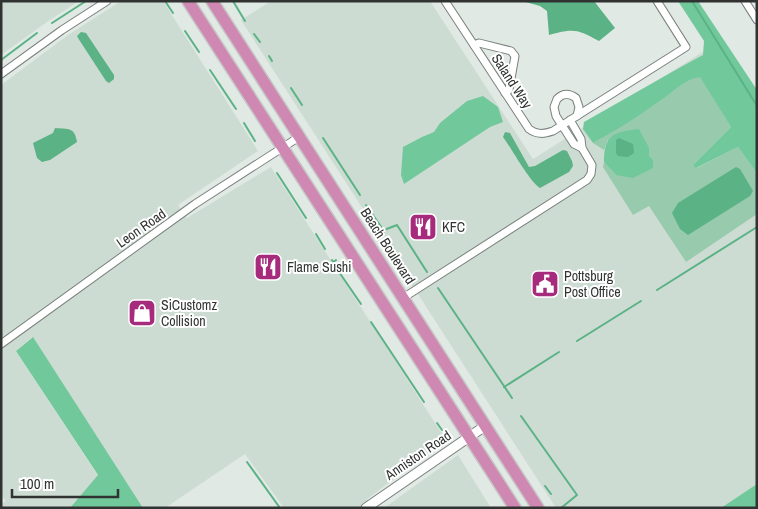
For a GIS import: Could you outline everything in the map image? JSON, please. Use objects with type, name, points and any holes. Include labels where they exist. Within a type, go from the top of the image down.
[{"type":"highway","points":[[188,1],[515,508]]},
{"type":"highway","name":"Beach Boulevard","points":[[212,1],[538,508]]},
{"type":"street","points":[[1,74],[62,30],[107,1]]},
{"type":"street","name":"Saland Way","points":[[445,1],[529,129],[534,132],[545,133],[553,131],[686,47],[657,1]]},
{"type":"street","points":[[745,1],[757,20]]},
{"type":"street","points":[[474,45],[479,43],[511,51],[515,56],[510,90],[506,93]]},
{"type":"street","points":[[577,116],[580,106],[576,98],[569,94],[560,96],[554,107],[556,116],[574,144],[582,148]]},
{"type":"street","points":[[403,298],[587,180],[591,174],[592,165],[582,148],[581,139],[570,120]]},
{"type":"street","name":"Leon Road","points":[[1,344],[195,204],[299,137]]},
{"type":"street","name":"Anniston Road","points":[[366,508],[485,426]]},
{"type":"shaded area","points":[[1,1],[79,1],[1,55]]},
{"type":"shaded area","points":[[121,1],[163,1],[258,151],[178,205],[187,218],[271,167],[446,440],[367,499],[372,508],[284,508],[245,454],[165,508],[143,508],[32,337],[16,351],[98,476],[70,508],[1,508],[1,504],[6,501],[1,495],[1,85],[68,35]]},
{"type":"shaded area","points":[[271,1],[430,1],[533,159],[720,41],[757,100],[757,488],[726,508],[556,508],[241,20]]},
{"type":"shaded area","points":[[522,1],[594,1],[615,28],[599,41],[575,31],[564,31],[549,35],[547,11],[540,6]]},
{"type":"shaded area","points":[[678,1],[698,1],[757,90],[757,173],[738,147],[696,168],[693,165],[731,127],[700,77],[684,83],[636,118],[593,143],[583,129],[584,122],[703,55],[704,41]]},
{"type":"shaded area","points":[[81,32],[86,33],[114,75],[114,79],[109,83],[78,38],[77,36]]},
{"type":"shaded area","points":[[700,76],[731,127],[693,165],[697,168],[738,147],[757,173],[757,214],[686,262],[649,206],[633,215],[603,167],[604,162],[616,175],[608,139],[604,150],[593,143],[636,118],[684,83]]},
{"type":"shaded area","points":[[483,96],[498,107],[503,122],[490,127],[404,184],[401,175],[403,147],[434,132],[440,123],[467,101]]},
{"type":"shaded area","points":[[55,128],[73,131],[77,142],[50,160],[42,162],[37,158],[33,143],[53,133]]},
{"type":"shaded area","points":[[639,129],[649,148],[649,156],[653,160],[653,168],[633,178],[616,175],[604,162],[604,153],[608,140],[617,133]]},
{"type":"shaded area","points":[[505,132],[510,133],[529,167],[535,166],[563,150],[567,151],[573,166],[569,172],[540,188],[526,172],[503,137]]},
{"type":"shaded area","points":[[619,138],[633,144],[634,153],[628,157],[618,156],[616,153],[616,140]]},
{"type":"shaded area","points":[[736,167],[740,169],[753,191],[750,196],[688,235],[680,229],[672,213],[678,203]]},
{"type":"shaded area","points":[[33,337],[143,508],[70,508],[98,475],[16,351]]},
{"type":"shaded area","points":[[458,455],[491,508],[384,508]]},
{"type":"shaded area","points":[[757,484],[757,508],[721,508]]},
{"type":"waterway","points":[[52,23],[86,1]]},
{"type":"waterway","points":[[165,1],[173,13]]},
{"type":"waterway","points":[[233,1],[245,21]]},
{"type":"waterway","points":[[692,1],[757,106]]},
{"type":"waterway","points":[[185,31],[199,52]]},
{"type":"waterway","points":[[1,60],[37,33]]},
{"type":"waterway","points":[[254,34],[260,42]]},
{"type":"waterway","points":[[269,56],[272,61]]},
{"type":"waterway","points":[[210,70],[236,109]]},
{"type":"waterway","points":[[291,88],[302,105]]},
{"type":"waterway","points":[[244,123],[255,141]]},
{"type":"waterway","points":[[323,138],[360,195]]},
{"type":"waterway","points":[[277,173],[306,218]]},
{"type":"waterway","points":[[366,205],[384,233]]},
{"type":"waterway","points":[[379,232],[397,225],[427,272]]},
{"type":"waterway","points":[[657,290],[757,227]]},
{"type":"waterway","points":[[316,234],[325,249]]},
{"type":"waterway","points":[[389,241],[404,265]]},
{"type":"waterway","points":[[332,260],[335,265]]},
{"type":"waterway","points":[[331,264],[336,260]]},
{"type":"waterway","points":[[339,272],[361,304]]},
{"type":"waterway","points":[[438,288],[512,398]]},
{"type":"waterway","points":[[577,341],[641,301]]},
{"type":"waterway","points":[[371,322],[424,402]]},
{"type":"waterway","points":[[504,387],[559,352]]},
{"type":"waterway","points":[[521,416],[577,495],[561,508]]},
{"type":"waterway","points":[[437,423],[442,430]]},
{"type":"waterway","points":[[247,462],[280,508]]},
{"type":"waterway","points":[[545,486],[551,494]]},
{"type":"place","name":"KFC","points":[[423,227]]},
{"type":"place","name":"Flame Sushi","points":[[268,267]]},
{"type":"place","name":"Pottsburg Post Office","points":[[545,284]]},
{"type":"place","name":"SiCustomz Collision","points":[[142,313]]}]
